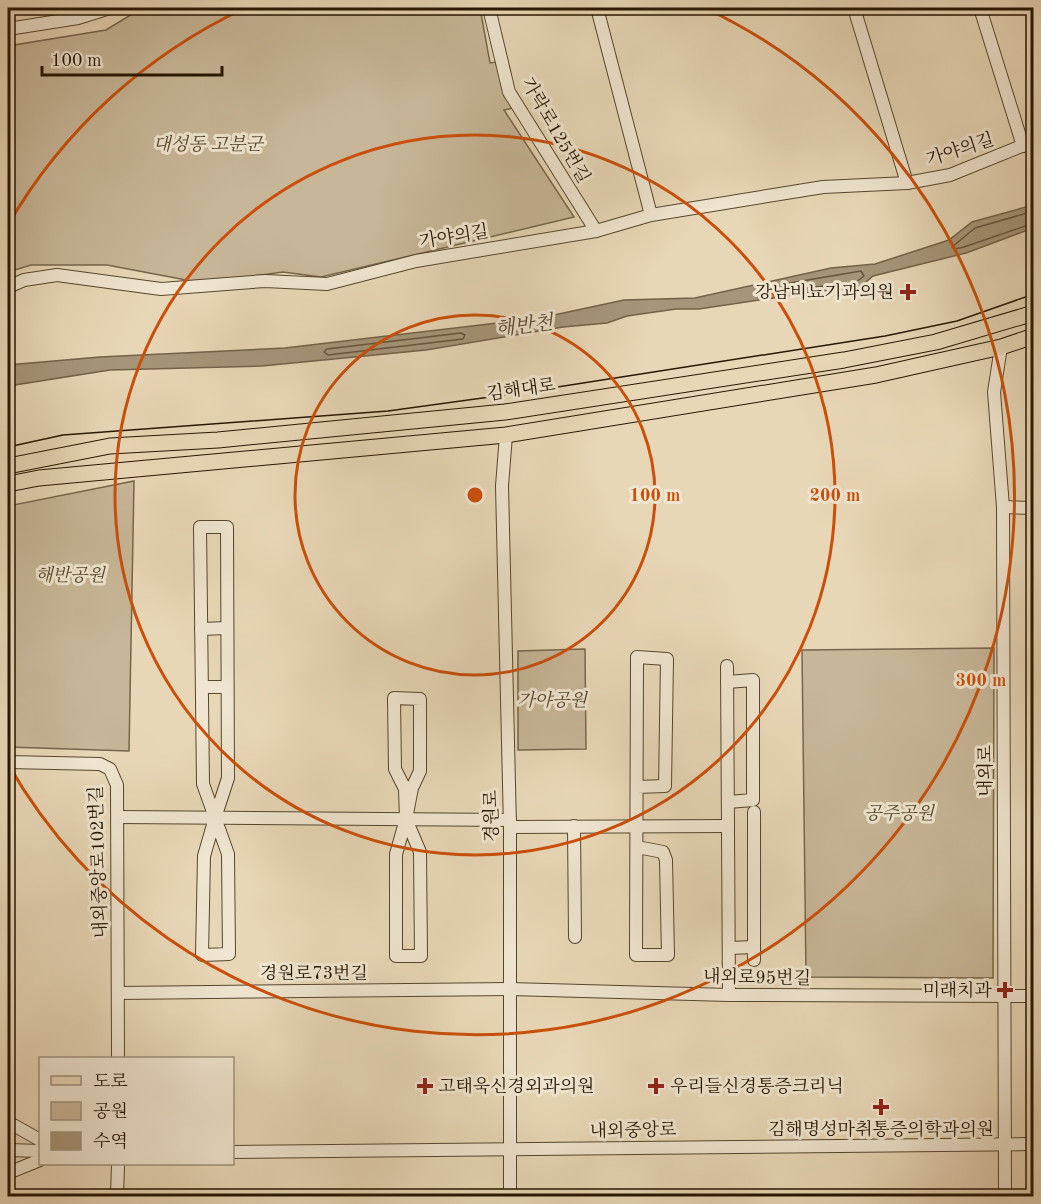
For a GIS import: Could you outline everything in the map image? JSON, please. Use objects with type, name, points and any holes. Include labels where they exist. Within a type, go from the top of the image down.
[{"type":"main road","name":"김해대로","points":[[8,466],[110,446],[218,440],[505,412],[855,358],[936,342],[1034,313]]},
{"type":"main road","points":[[8,484],[39,478],[506,435],[876,375],[1001,347],[1034,336]]},
{"type":"street","points":[[8,29],[67,20],[110,8]]},
{"type":"street","name":"가락로125번길","points":[[489,8],[509,92],[596,231]]},
{"type":"street","points":[[597,8],[651,215]]},
{"type":"street","name":"가야의길","points":[[854,8],[907,183]]},
{"type":"street","name":"가야의길","points":[[8,287],[24,280],[57,275],[161,289],[265,281],[327,284],[416,261],[596,231],[651,215],[823,188],[907,183],[950,176],[1028,144],[980,8]]},
{"type":"street","name":"내외로","points":[[1001,347],[994,392],[1003,507],[1005,1197]]},
{"type":"street","name":"경원로","points":[[506,435],[502,486],[510,823],[510,1197]]},
{"type":"street","points":[[1003,507],[1034,507]]},
{"type":"street","points":[[227,628],[227,527],[200,527],[203,784],[215,818],[228,854],[229,954],[202,954],[204,856],[215,818],[228,778],[227,628]]},
{"type":"street","points":[[201,628],[227,628]]},
{"type":"street","points":[[637,787],[665,786],[667,658],[637,657],[636,955],[668,955],[666,860],[663,852],[637,847]]},
{"type":"street","points":[[727,666],[729,995]]},
{"type":"street","points":[[727,682],[753,680],[753,800],[728,802]]},
{"type":"street","points":[[202,687],[227,687]]},
{"type":"street","points":[[406,819],[396,854],[396,956],[421,956],[420,852],[406,819],[405,789],[395,769],[394,698],[420,699],[420,771],[412,788],[406,819]]},
{"type":"street","name":"내외중앙로102번길","points":[[8,762],[100,764],[110,769],[117,785],[118,1057]]},
{"type":"street","points":[[729,948],[754,953],[753,812]]},
{"type":"street","points":[[118,817],[406,819],[574,826],[728,826]]},
{"type":"street","points":[[574,826],[575,937]]},
{"type":"street","name":"내외로95번길","points":[[510,990],[729,995],[1034,996]]},
{"type":"street","name":"경원로73번길","points":[[118,993],[510,990]]},
{"type":"street","points":[[8,1122],[39,1139]]},
{"type":"street","name":"내외중앙로","points":[[234,1152],[1034,1144]]},
{"type":"street","points":[[8,1150],[39,1151]]},
{"type":"street","points":[[8,1173],[39,1160]]},
{"type":"street","points":[[117,1197],[118,1165]]},
{"type":"green space","name":"대성동 고분군","points":[[142,8],[480,8],[490,63],[496,62],[513,108],[504,110],[574,217],[321,277],[283,272],[202,283],[107,265],[31,265],[8,272],[8,46],[106,30]]},
{"type":"green space","name":"해반공원","points":[[134,481],[129,751],[8,747],[8,506]]},
{"type":"green space","name":"공주공원","points":[[994,648],[993,978],[806,977],[802,650]]},
{"type":"green space","name":"가야공원","points":[[585,649],[586,749],[518,750],[518,651]]},
{"type":"water","name":"해반천","points":[[1033,205],[1033,228],[966,253],[873,276],[858,289],[820,291],[699,309],[676,309],[627,316],[607,323],[563,327],[426,350],[262,366],[110,370],[8,386],[8,365],[100,357],[285,348],[540,318],[624,300],[695,298],[831,268],[875,264],[949,240],[972,222]]},
{"type":"tram line","points":[[8,447],[63,435],[388,411],[519,393],[885,336],[957,321],[1034,294]]},
{"type":"place","name":"강남비뇨기과의원","points":[[908,292]]},
{"type":"place","name":"미래치과","points":[[1005,990]]},
{"type":"place","name":"고태욱신경외과의원","points":[[425,1086]]},
{"type":"place","name":"우리들신경통증크리닉","points":[[656,1086]]},
{"type":"place","name":"김해명성마취통증의학과의원","points":[[881,1107]]}]
